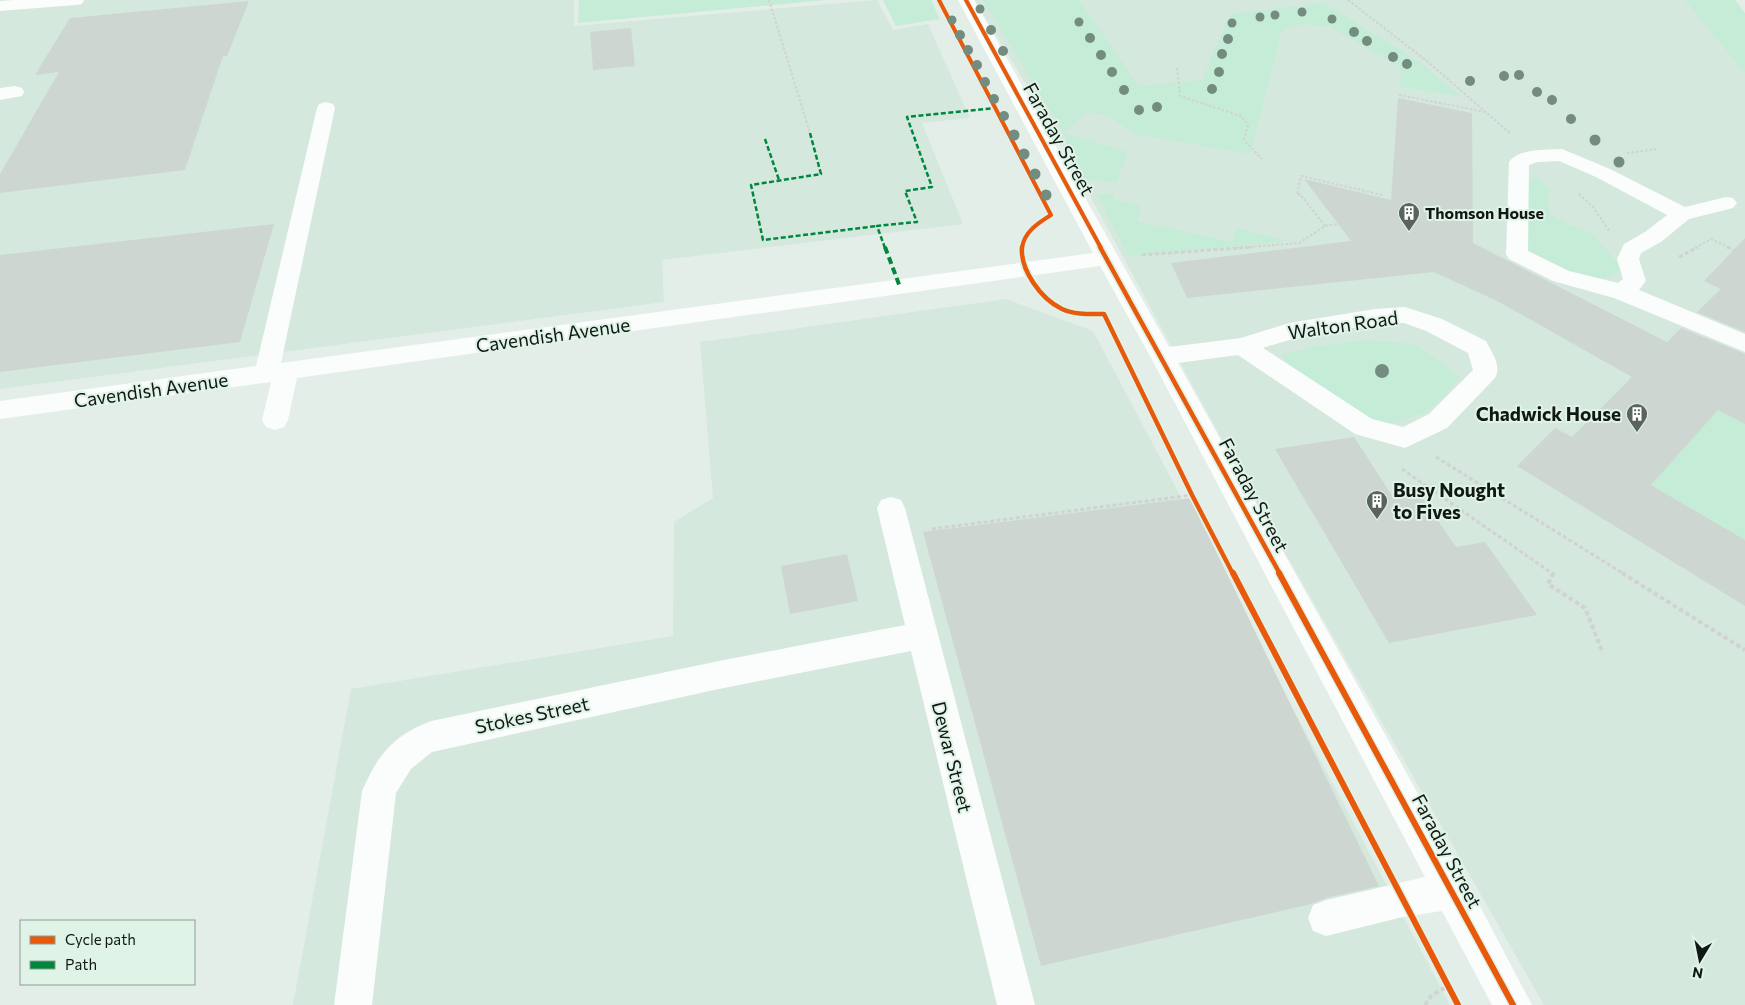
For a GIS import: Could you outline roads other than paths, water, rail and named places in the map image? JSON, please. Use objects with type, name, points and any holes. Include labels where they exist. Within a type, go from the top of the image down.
[{"type":"street","points":[[0,7],[5,0]]},
{"type":"street","points":[[0,7],[76,0]]},
{"type":"street","name":"Faraday Street","points":[[966,0],[1082,211],[1105,258],[1162,356],[1513,1005]]},
{"type":"street","points":[[275,420],[276,373],[326,108]]},
{"type":"street","points":[[1682,214],[1603,173],[1562,155],[1536,156],[1519,162],[1517,254],[1561,276],[1622,292],[1745,344]]},
{"type":"street","points":[[1622,292],[1635,281],[1628,259],[1632,248],[1653,237],[1682,214],[1726,203]]},
{"type":"street","name":"Cavendish Avenue","points":[[0,410],[1105,258]]},
{"type":"street","name":"Walton Road","points":[[1162,356],[1242,346],[1290,330],[1375,317],[1405,315],[1434,324],[1477,347],[1485,363],[1486,372],[1438,421],[1405,438],[1364,427],[1242,346]]},
{"type":"street","name":"Dewar Street","points":[[894,521],[1016,1005]]},
{"type":"street","name":"Stokes Street","points":[[352,1005],[380,791],[392,766],[410,747],[431,736],[719,675],[922,635]]},
{"type":"street","points":[[1326,918],[1404,900],[1452,892]]},
{"type":"place","name":"Thomson House","points":[[1409,232]]},
{"type":"place","name":"Chadwick House","points":[[1637,433]]},
{"type":"place","name":"Busy Nought to Fives","points":[[1377,520]]}]
